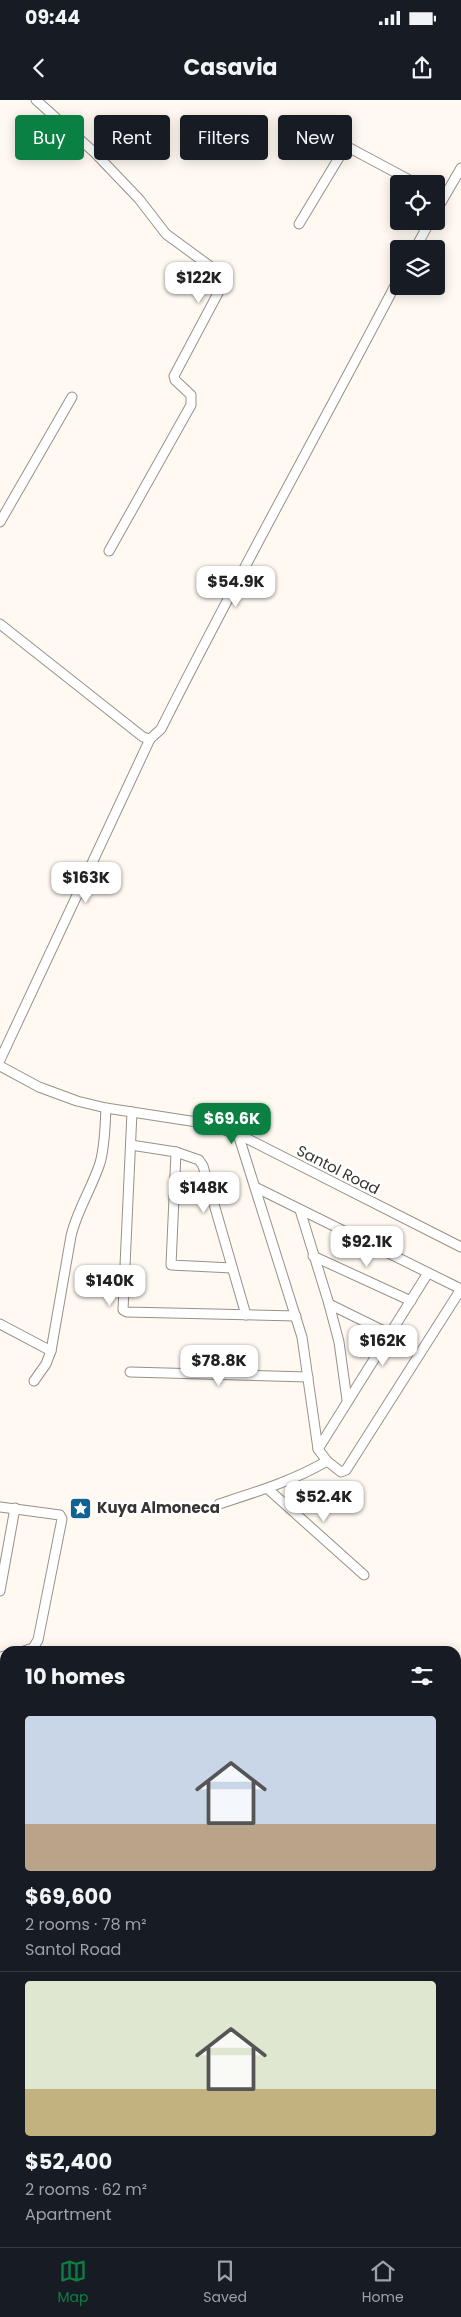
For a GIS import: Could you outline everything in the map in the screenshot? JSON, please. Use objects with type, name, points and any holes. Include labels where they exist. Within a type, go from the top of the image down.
[{"type":"street","points":[[36,100],[95,153],[139,199],[166,234],[222,275],[225,280],[174,376],[174,380],[191,395],[190,405],[109,552]]},
{"type":"street","points":[[299,224],[346,146],[400,175]]},
{"type":"street","points":[[445,189],[461,168]]},
{"type":"street","points":[[0,1060],[150,739],[156,736],[162,729],[217,617],[319,431],[390,295]]},
{"type":"street","points":[[0,522],[72,397]]},
{"type":"street","points":[[0,624],[143,737],[150,739]]},
{"type":"street","name":"Santol Road","points":[[0,1066],[39,1087],[106,1108],[196,1122],[238,1134],[461,1247]]},
{"type":"street","points":[[34,1381],[46,1364],[51,1351],[74,1223],[100,1164],[103,1152],[106,1108]]},
{"type":"street","points":[[132,1112],[123,1310],[127,1312],[296,1316]]},
{"type":"street","points":[[238,1134],[296,1316],[305,1354],[318,1449],[327,1461],[341,1472],[346,1470],[461,1289],[256,1187]]},
{"type":"street","points":[[131,1145],[176,1152],[200,1160],[246,1315]]},
{"type":"street","points":[[176,1152],[172,1265],[176,1267],[232,1268]]},
{"type":"street","points":[[300,1210],[339,1342],[347,1400]]},
{"type":"street","points":[[313,1256],[411,1301]]},
{"type":"street","points":[[318,1449],[428,1272]]},
{"type":"street","points":[[329,1304],[390,1334]]},
{"type":"street","points":[[0,1324],[51,1351]]},
{"type":"street","points":[[130,1372],[308,1377]]},
{"type":"street","points":[[219,1504],[268,1489],[306,1473],[327,1461]]},
{"type":"street","points":[[268,1489],[364,1575]]},
{"type":"street","points":[[0,1507],[60,1516],[62,1519],[38,1640],[34,1646]]},
{"type":"street","points":[[0,1591],[4,1556],[15,1508]]},
{"type":"place","name":"Kuya Almoneca","points":[[81,1508]]}]
